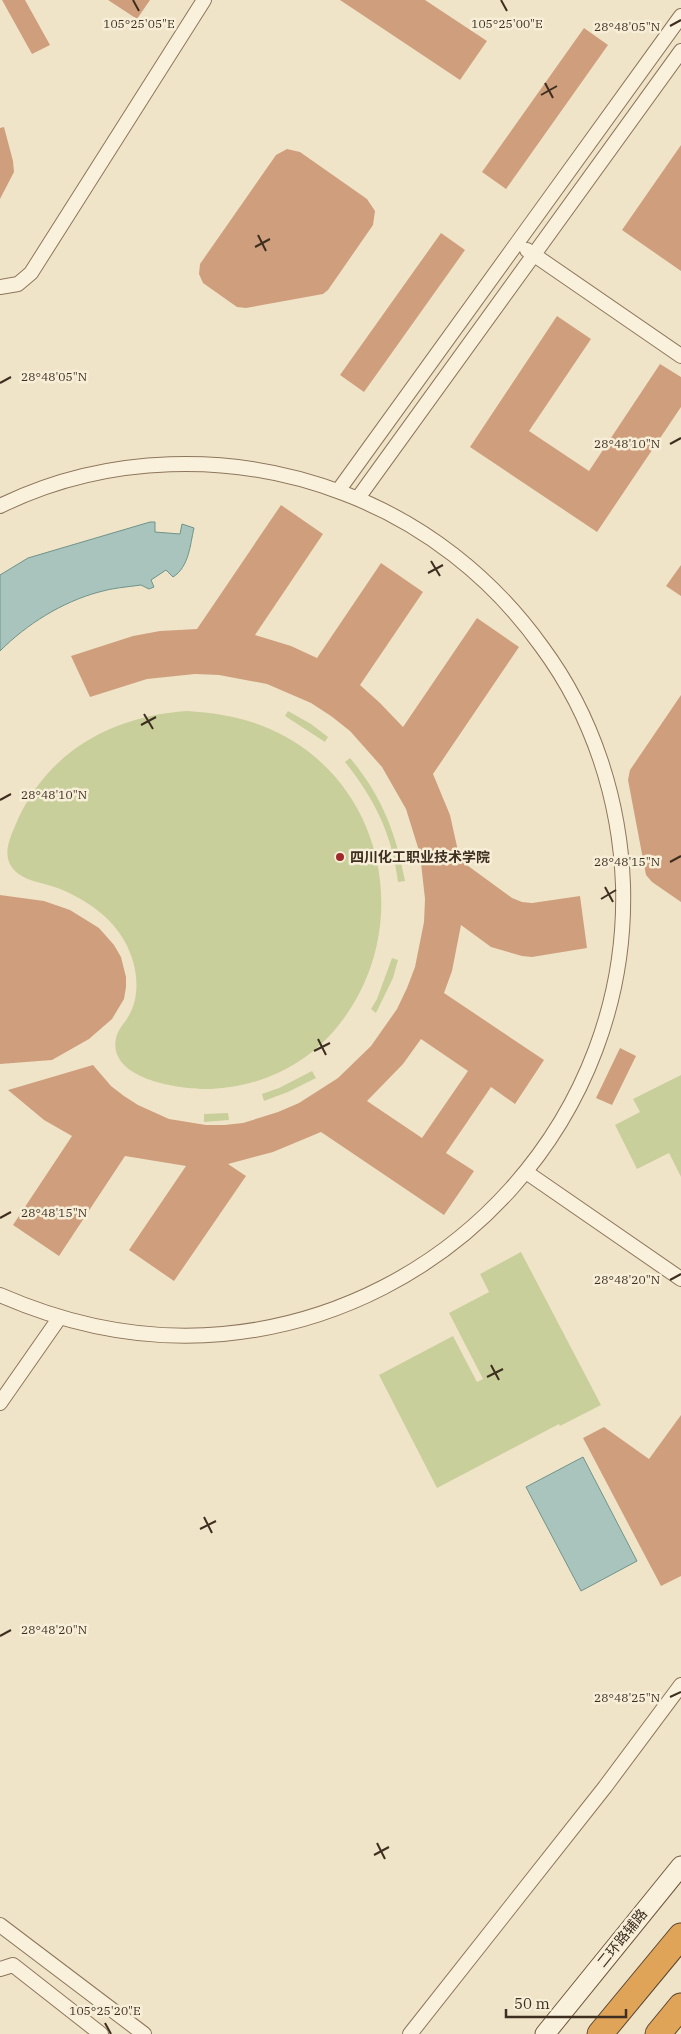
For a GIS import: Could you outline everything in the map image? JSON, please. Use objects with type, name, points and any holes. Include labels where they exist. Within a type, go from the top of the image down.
[{"type":"highway","points":[[600,2034],[681,1936]]},
{"type":"highway","points":[[658,2034],[681,2006]]},
{"type":"main road","name":"二环路辅路","points":[[545,2034],[681,1866]]},
{"type":"street","points":[[0,287],[18,284],[31,273],[204,0]]},
{"type":"street","points":[[338,491],[681,16]]},
{"type":"street","points":[[358,498],[681,51]]},
{"type":"street","points":[[517,243],[681,356]]},
{"type":"street","points":[[0,506],[70,480],[134,467],[198,464],[262,470],[294,477],[358,498],[413,526],[465,563],[495,590],[532,632],[551,659],[583,715],[605,775],[613,806],[621,855],[623,902],[620,950],[612,998],[595,1052],[579,1089],[547,1144],[526,1172],[483,1218],[433,1258],[377,1291],[317,1315],[254,1330],[190,1335],[126,1332],[60,1317],[0,1295]]},
{"type":"street","points":[[526,1172],[681,1279]]},
{"type":"street","points":[[0,1402],[60,1317]]},
{"type":"street","points":[[410,2034],[605,1787],[681,1685]]},
{"type":"street","points":[[0,1926],[144,2034]]},
{"type":"street","points":[[0,1969],[13,1965],[101,2034]]},
{"type":"green space","points":[[187,711],[219,714],[250,721],[270,729],[309,752],[341,783],[363,820],[377,860],[381,903],[377,946],[362,987],[338,1026],[326,1040],[297,1063],[265,1078],[247,1084],[211,1089],[183,1087],[150,1080],[135,1073],[123,1064],[116,1052],[116,1038],[132,1008],[136,989],[135,969],[125,942],[113,924],[88,904],[70,893],[33,881],[15,871],[9,861],[7,851],[11,835],[28,800],[44,778],[63,759],[84,743],[107,730],[159,714]]},
{"type":"green space","points":[[288,711],[311,724],[328,737],[325,742],[285,716]]},
{"type":"green space","points":[[350,758],[371,786],[386,816],[397,847],[405,881],[398,882],[387,833],[365,790],[345,762]]},
{"type":"green space","points":[[392,958],[398,960],[393,978],[376,1013],[371,1009],[377,999]]},
{"type":"green space","points":[[312,1071],[316,1078],[264,1101],[262,1094],[279,1088]]},
{"type":"green space","points":[[681,1075],[681,1177],[669,1153],[637,1169],[615,1125],[640,1112],[633,1099]]},
{"type":"green space","points":[[228,1113],[229,1120],[204,1122],[204,1114]]},
{"type":"green space","points":[[521,1252],[601,1405],[560,1426],[559,1424],[437,1488],[379,1375],[453,1336],[477,1382],[483,1379],[449,1313],[489,1292],[480,1274]]},
{"type":"water","points":[[155,522],[155,532],[180,534],[182,524],[194,528],[186,562],[178,573],[173,577],[166,570],[151,580],[154,587],[149,589],[141,585],[85,596],[33,623],[0,651],[0,575],[28,558]]},
{"type":"water","points":[[583,1457],[637,1561],[581,1591],[526,1487]]},
{"type":"building","points":[[2,0],[25,0],[50,45],[32,54]]},
{"type":"building","points":[[108,0],[150,0],[137,19]]},
{"type":"building","points":[[340,0],[425,0],[487,41],[460,80]]},
{"type":"building","points":[[584,28],[608,45],[506,189],[482,172]]},
{"type":"building","points":[[4,127],[14,172],[0,199],[0,128]]},
{"type":"building","points":[[681,145],[681,271],[622,230]]},
{"type":"building","points":[[287,149],[300,152],[367,199],[375,211],[373,225],[328,290],[323,294],[246,308],[237,307],[203,283],[199,274],[200,264],[276,155]]},
{"type":"building","points":[[441,233],[465,250],[364,392],[340,375]]},
{"type":"building","points":[[557,316],[591,339],[529,431],[589,471],[660,364],[681,377],[681,407],[597,532],[470,447]]},
{"type":"building","points":[[281,505],[323,534],[255,635],[291,646],[317,658],[381,563],[423,592],[360,685],[403,727],[477,618],[519,647],[433,774],[450,815],[460,860],[512,898],[522,902],[532,903],[580,896],[587,948],[532,957],[522,956],[491,947],[461,925],[452,971],[444,993],[544,1060],[515,1104],[491,1087],[446,1153],[474,1171],[444,1215],[321,1132],[273,1152],[228,1164],[246,1176],[174,1281],[129,1250],[186,1166],[125,1156],[59,1256],[13,1225],[72,1136],[44,1120],[8,1090],[93,1065],[111,1086],[124,1096],[138,1105],[169,1119],[206,1125],[243,1123],[299,1103],[338,1078],[371,1046],[397,1009],[415,967],[424,922],[425,899],[420,854],[406,809],[382,767],[350,731],[331,716],[311,703],[267,684],[219,675],[195,674],[147,679],[90,697],[71,656],[133,636],[160,631],[197,629]],"holes":[[[421,1039],[468,1071],[422,1138],[367,1101],[403,1064]]]},
{"type":"building","points":[[681,565],[681,596],[666,586]]},
{"type":"building","points":[[681,695],[681,902],[652,882],[646,875],[628,780],[630,770]]},
{"type":"building","points":[[0,895],[44,901],[70,910],[99,928],[114,945],[121,957],[126,977],[126,987],[124,999],[112,1019],[89,1039],[52,1060],[0,1064]]},
{"type":"building","points":[[620,1048],[636,1056],[612,1105],[596,1098]]},
{"type":"building","points":[[681,1415],[681,1576],[661,1586],[583,1438],[604,1427],[649,1459]]},
{"type":"place","name":"四川化工职业技术学院","points":[[340,857]]}]
